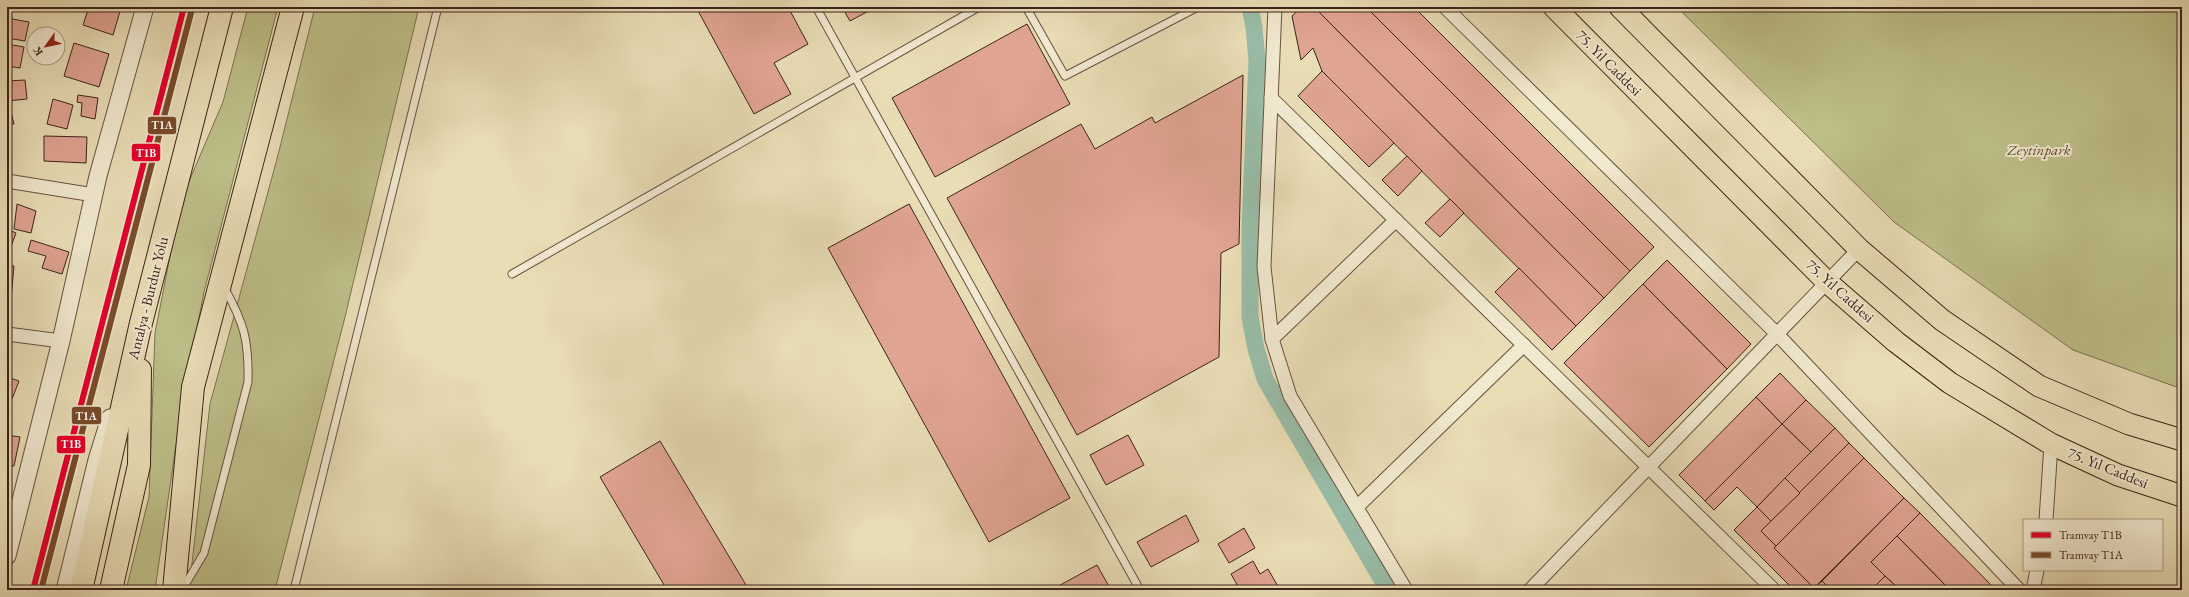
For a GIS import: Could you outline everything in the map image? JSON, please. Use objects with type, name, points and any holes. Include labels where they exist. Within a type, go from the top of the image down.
[{"type":"highway","name":"Antalya - Burdur Yolu","points":[[81,590],[141,323],[222,7]]},
{"type":"highway","points":[[174,590],[193,387],[293,7]]},
{"type":"highway","points":[[111,590],[139,465],[141,323]]},
{"type":"main road","name":"75. Yıl Caddesi","points":[[1554,7],[1827,282],[1896,342],[1950,382],[2051,444],[2118,474],[2182,496]]},
{"type":"main road","points":[[1620,7],[1859,249],[1942,320],[2039,386],[2129,424],[2182,440]]},
{"type":"street","points":[[7,556],[10,525],[61,341],[94,195],[145,7]]},
{"type":"street","points":[[1275,7],[1264,267],[1272,339],[1290,396],[1406,590]]},
{"type":"street","points":[[1445,7],[1777,334],[2019,590]]},
{"type":"street","points":[[1271,98],[1774,590]]},
{"type":"street","points":[[7,181],[94,195]]},
{"type":"street","points":[[1272,339],[1396,220]]},
{"type":"street","points":[[1530,590],[1859,249]]},
{"type":"street","points":[[65,590],[97,460],[141,323]]},
{"type":"street","points":[[7,334],[61,341]]},
{"type":"street","points":[[1357,506],[1524,345]]},
{"type":"street","points":[[2046,519],[2051,444]]},
{"type":"street","points":[[2033,590],[2037,571]]},
{"type":"lane","points":[[294,590],[438,7]]},
{"type":"lane","points":[[816,7],[1140,590]]},
{"type":"lane","points":[[512,274],[979,7]]},
{"type":"lane","points":[[1026,7],[1065,76],[1198,7]]},
{"type":"lane","points":[[182,590],[204,553],[248,382],[245,332],[240,317],[221,280]]},
{"type":"green space","points":[[248,7],[278,7],[204,292],[182,403],[155,590],[126,590],[149,497],[155,333],[181,200],[223,102]]},
{"type":"green space","points":[[315,7],[419,7],[345,317],[275,590],[189,590],[210,404],[277,159]]},
{"type":"green space","name":"Zeytinpark","points":[[1677,7],[2182,7],[2182,389],[2073,350],[1894,222]]},
{"type":"building","points":[[49,7],[64,7],[62,11]]},
{"type":"building","points":[[89,7],[121,8],[113,35],[83,25]]},
{"type":"building","points":[[696,7],[788,7],[808,44],[774,63],[791,94],[754,114]]},
{"type":"building","points":[[842,7],[876,7],[850,21]]},
{"type":"building","points":[[1302,7],[1314,7],[1604,298],[1576,326],[1322,71],[1313,48],[1301,60],[1292,16]]},
{"type":"building","points":[[1314,7],[1366,7],[1630,271],[1604,298]]},
{"type":"building","points":[[1366,7],[1414,7],[1654,247],[1630,271]]},
{"type":"building","points":[[7,18],[29,22],[28,26],[26,26],[25,41],[7,38]]},
{"type":"building","points":[[1027,24],[1070,104],[935,177],[892,98]]},
{"type":"building","points":[[74,43],[109,54],[99,87],[64,76]]},
{"type":"building","points":[[7,44],[24,47],[20,68],[7,66]]},
{"type":"building","points":[[1322,71],[1394,143],[1369,167],[1298,96]]},
{"type":"building","points":[[1243,75],[1239,244],[1221,253],[1219,357],[1077,435],[947,198],[1081,124],[1095,149],[1152,117],[1155,123]]},
{"type":"building","points":[[25,80],[27,99],[7,101],[7,81]]},
{"type":"building","points":[[78,95],[98,98],[95,119],[81,116],[82,103],[77,102]]},
{"type":"building","points":[[53,99],[73,105],[67,129],[47,124]]},
{"type":"building","points":[[7,108],[10,108],[14,124],[7,125]]},
{"type":"building","points":[[44,136],[87,137],[86,163],[44,161]]},
{"type":"building","points":[[1407,156],[1422,171],[1398,196],[1382,180]]},
{"type":"building","points":[[1450,199],[1464,213],[1440,237],[1425,223]]},
{"type":"building","points":[[17,204],[36,211],[31,233],[14,229]]},
{"type":"building","points":[[909,204],[1070,498],[989,542],[828,248]]},
{"type":"building","points":[[7,229],[16,233],[7,257]]},
{"type":"building","points":[[31,240],[69,252],[62,274],[42,268],[46,256],[28,251]]},
{"type":"building","points":[[1667,260],[1751,344],[1727,369],[1643,284]]},
{"type":"building","points":[[7,265],[14,266],[11,299],[7,298]]},
{"type":"building","points":[[1519,268],[1576,326],[1552,350],[1495,292]]},
{"type":"building","points":[[1643,284],[1727,369],[1649,447],[1564,363]]},
{"type":"building","points":[[1780,373],[1806,400],[1782,424],[1756,397]]},
{"type":"building","points":[[7,377],[19,381],[12,399],[7,397]]},
{"type":"building","points":[[1756,397],[1782,424],[1705,501],[1679,475]]},
{"type":"building","points":[[1806,400],[1835,428],[1811,452],[1782,424]]},
{"type":"building","points":[[1782,424],[1811,452],[1757,507],[1737,487],[1714,510],[1705,501]]},
{"type":"building","points":[[1835,428],[1849,443],[1800,493],[1785,478]]},
{"type":"building","points":[[7,435],[20,437],[14,466],[7,465]]},
{"type":"building","points":[[1128,435],[1144,465],[1106,485],[1090,455]]},
{"type":"building","points":[[660,441],[749,590],[667,590],[600,477]]},
{"type":"building","points":[[1849,443],[1864,458],[1776,546],[1761,531]]},
{"type":"building","points":[[1864,458],[1904,498],[1814,588],[1774,548]]},
{"type":"building","points":[[1785,478],[1800,493],[1771,521],[1757,507]]},
{"type":"building","points":[[1904,498],[1920,513],[1871,562],[1885,576],[1871,590],[1831,590],[1822,581]]},
{"type":"building","points":[[1757,507],[1771,521],[1761,531],[1776,546],[1774,548],[1814,588],[1822,581],[1831,590],[1794,590],[1734,530]]},
{"type":"building","points":[[1920,513],[1996,590],[1950,590],[1897,536]]},
{"type":"building","points":[[1186,515],[1199,541],[1151,567],[1137,542]]},
{"type":"building","points":[[1244,528],[1255,548],[1229,563],[1218,544]]},
{"type":"building","points":[[1897,536],[1950,590],[1900,590],[1871,562]]},
{"type":"building","points":[[1253,561],[1260,574],[1268,569],[1280,590],[1240,590],[1231,574]]},
{"type":"building","points":[[1097,565],[1111,590],[1051,590]]},
{"type":"building","points":[[1885,576],[1900,590],[1871,590]]},
{"type":"waterway","points":[[1250,7],[1254,27],[1257,61],[1250,227],[1250,317],[1256,349],[1265,379],[1388,590]]},
{"type":"tram line","name":"T1B","points":[[33,590],[184,7]]},
{"type":"tram line","name":"T1A","points":[[41,590],[192,9]]}]
